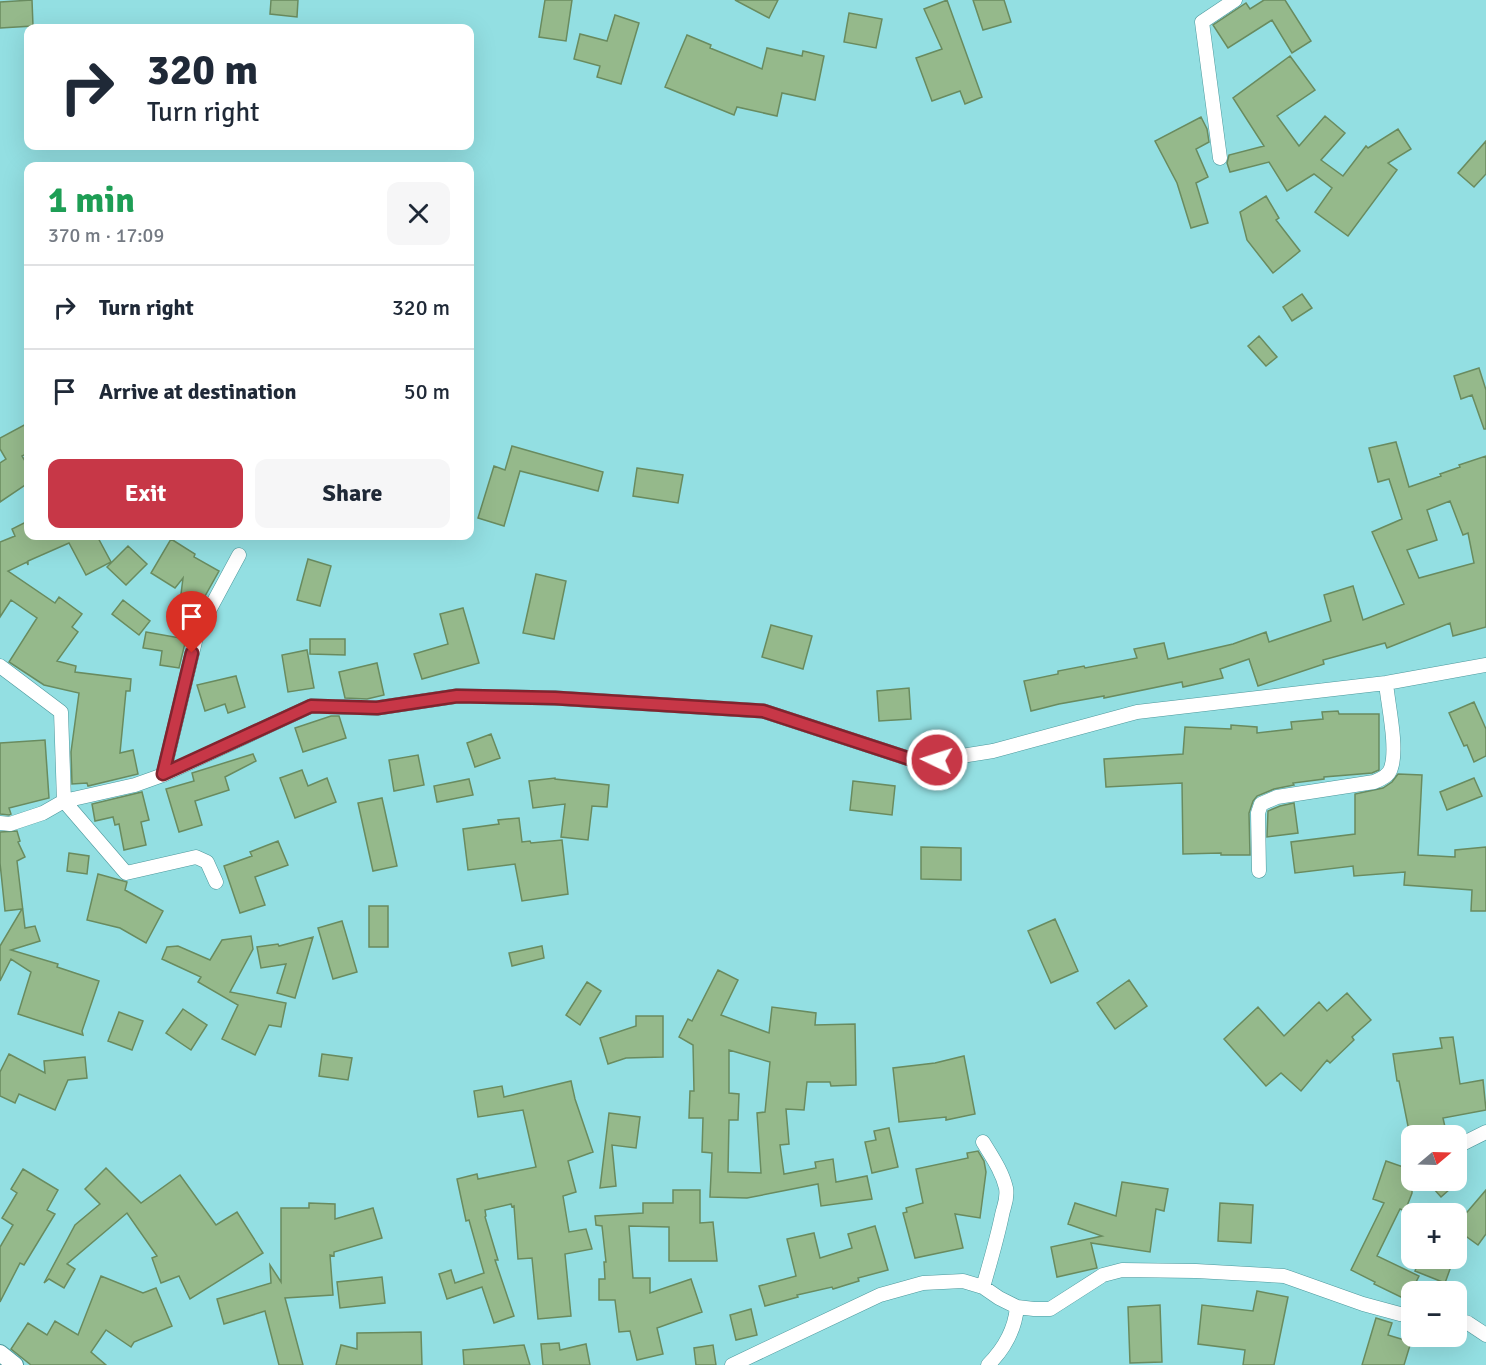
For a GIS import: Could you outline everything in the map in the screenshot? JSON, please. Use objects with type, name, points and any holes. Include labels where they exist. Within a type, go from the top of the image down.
[{"type":"street","points":[[1220,158],[1202,21],[1235,0]]},
{"type":"street","points":[[163,774],[197,633],[239,555]]},
{"type":"street","points":[[0,824],[10,824],[43,813],[64,801],[135,784],[163,774],[311,706],[377,708],[457,696],[555,698],[763,711],[913,760],[937,760],[993,751],[1137,712],[1386,683],[1486,665]]},
{"type":"street","points":[[0,666],[62,712],[64,801],[126,873],[196,857],[207,862],[216,882]]},
{"type":"street","points":[[1259,871],[1258,813],[1261,804],[1277,797],[1374,782],[1383,778],[1391,770],[1393,750],[1386,683]]},
{"type":"street","points":[[1467,1142],[1486,1132]]},
{"type":"street","points":[[983,1142],[999,1168],[1006,1187],[1007,1201],[983,1287]]},
{"type":"street","points":[[732,1365],[880,1295],[923,1283],[963,1281],[983,1287],[1017,1307],[1050,1309],[1103,1275],[1122,1270],[1147,1269],[1284,1276],[1363,1305],[1401,1314]]},
{"type":"street","points":[[988,1365],[1008,1338],[1015,1324],[1017,1307]]},
{"type":"street","points":[[1467,1323],[1486,1335]]},
{"type":"street","points":[[0,1353],[15,1365]]},
{"type":"building","points":[[32,0],[33,24],[0,28],[0,2]]},
{"type":"building","points":[[271,0],[298,0],[297,17],[270,14]]},
{"type":"building","points":[[545,0],[572,0],[566,41],[539,37]]},
{"type":"building","points":[[735,0],[778,0],[769,18]]},
{"type":"building","points":[[947,0],[982,97],[965,104],[960,91],[932,101],[916,58],[942,49],[924,9]]},
{"type":"building","points":[[973,0],[1004,0],[1011,22],[983,30]]},
{"type":"building","points":[[1264,0],[1285,0],[1311,41],[1292,53],[1272,20],[1228,48],[1213,25],[1246,3],[1250,9]]},
{"type":"building","points":[[849,13],[882,19],[876,48],[844,42]]},
{"type":"building","points":[[615,15],[639,23],[621,84],[597,77],[600,66],[574,59],[580,34],[607,41]]},
{"type":"building","points":[[687,35],[711,45],[710,48],[762,69],[767,48],[802,56],[803,51],[824,56],[815,100],[782,93],[777,116],[737,107],[734,115],[665,87]]},
{"type":"building","points":[[1290,56],[1315,90],[1277,116],[1299,146],[1325,116],[1345,133],[1321,160],[1343,176],[1366,146],[1368,148],[1398,129],[1411,149],[1388,163],[1397,170],[1348,236],[1315,212],[1332,188],[1314,174],[1287,191],[1269,162],[1230,172],[1227,163],[1229,155],[1264,146],[1233,98]]},
{"type":"building","points":[[1201,117],[1207,129],[1209,142],[1196,149],[1208,177],[1196,183],[1208,223],[1191,228],[1177,183],[1155,141]]},
{"type":"building","points":[[1486,141],[1486,174],[1474,187],[1458,173]]},
{"type":"building","points":[[1266,196],[1279,218],[1276,220],[1300,251],[1273,273],[1247,240],[1240,212]]},
{"type":"building","points":[[1302,294],[1312,308],[1292,321],[1283,307]]},
{"type":"building","points":[[1259,336],[1277,357],[1266,366],[1248,346]]},
{"type":"building","points":[[1479,368],[1486,390],[1486,429],[1484,429],[1472,395],[1461,399],[1454,376]]},
{"type":"building","points":[[24,425],[24,455],[22,456],[24,486],[0,502],[0,463],[6,459],[0,449],[0,438]]},
{"type":"building","points":[[1396,442],[1409,487],[1486,456],[1486,627],[1453,636],[1450,623],[1387,648],[1385,643],[1323,660],[1324,664],[1258,686],[1249,659],[1220,669],[1223,678],[1183,687],[1182,682],[1031,711],[1024,681],[1058,674],[1058,671],[1137,658],[1134,649],[1164,643],[1168,659],[1233,644],[1266,632],[1269,642],[1331,621],[1324,595],[1353,586],[1363,620],[1404,604],[1372,532],[1402,519],[1389,479],[1378,482],[1369,448]],"holes":[[[1450,501],[1463,535],[1468,533],[1474,563],[1419,578],[1407,550],[1437,540],[1427,510]]]},
{"type":"building","points":[[512,446],[603,472],[598,491],[520,471],[504,526],[478,518],[494,466],[505,470]]},
{"type":"building","points":[[637,468],[683,475],[678,503],[633,496]]},
{"type":"building","points":[[24,523],[24,540],[99,540],[111,562],[86,575],[69,543],[28,561],[28,565],[27,562],[8,571],[55,603],[59,597],[82,614],[72,627],[78,632],[57,661],[76,666],[75,672],[131,679],[130,691],[126,691],[120,753],[133,750],[138,774],[88,786],[87,783],[72,784],[71,752],[79,693],[44,685],[9,662],[37,618],[11,600],[0,617],[0,542],[15,536],[12,529]]},
{"type":"building","points":[[170,540],[219,571],[200,605],[181,594],[183,578],[175,588],[151,573]]},
{"type":"building","points":[[128,546],[147,564],[126,585],[107,567]]},
{"type":"building","points":[[308,559],[331,566],[320,606],[297,600]]},
{"type":"building","points":[[536,574],[566,581],[554,639],[523,633]]},
{"type":"building","points":[[123,600],[150,621],[139,635],[112,614]]},
{"type":"building","points":[[463,608],[479,663],[422,679],[414,654],[448,644],[440,614]]},
{"type":"building","points":[[771,625],[812,636],[803,669],[762,657]]},
{"type":"building","points":[[146,632],[186,639],[179,668],[160,665],[162,651],[143,648]]},
{"type":"building","points":[[310,639],[345,639],[345,655],[310,654]]},
{"type":"building","points":[[307,650],[314,688],[288,692],[282,655]]},
{"type":"building","points":[[377,663],[384,695],[367,699],[345,698],[339,672]]},
{"type":"building","points":[[236,676],[245,707],[228,713],[225,704],[205,711],[197,685]]},
{"type":"building","points":[[909,688],[911,719],[879,721],[877,691]]},
{"type":"building","points":[[1474,702],[1486,729],[1486,756],[1474,762],[1449,713]]},
{"type":"building","points":[[1338,711],[1339,714],[1379,714],[1379,770],[1372,773],[1324,777],[1324,779],[1293,783],[1294,785],[1274,789],[1257,796],[1249,813],[1250,855],[1183,854],[1182,783],[1106,787],[1104,759],[1183,754],[1185,727],[1231,729],[1231,725],[1257,727],[1257,733],[1292,729],[1291,722],[1323,719],[1322,712]]},
{"type":"building","points":[[331,716],[339,716],[346,738],[303,752],[295,728]]},
{"type":"building","points":[[491,734],[500,758],[475,767],[467,743]]},
{"type":"building","points":[[45,740],[49,798],[9,808],[11,814],[9,815],[0,814],[0,743]]},
{"type":"building","points":[[253,754],[256,761],[225,777],[229,790],[195,801],[202,825],[179,832],[166,789],[194,781],[192,773]]},
{"type":"building","points":[[418,755],[424,785],[394,791],[389,760]]},
{"type":"building","points":[[302,770],[308,786],[327,778],[336,802],[295,818],[280,778]]},
{"type":"building","points":[[1398,774],[1422,775],[1418,855],[1455,857],[1455,850],[1486,847],[1486,911],[1471,911],[1472,890],[1404,885],[1405,872],[1354,876],[1353,866],[1295,873],[1291,842],[1355,834],[1355,794],[1383,788]]},
{"type":"building","points":[[555,778],[609,785],[607,807],[592,806],[588,840],[561,837],[565,804],[533,808],[529,781]]},
{"type":"building","points":[[1474,778],[1482,796],[1447,810],[1440,792]]},
{"type":"building","points":[[469,779],[473,795],[437,802],[434,786]]},
{"type":"building","points":[[853,781],[895,786],[892,815],[850,810]]},
{"type":"building","points":[[142,792],[149,820],[141,822],[146,845],[124,850],[119,824],[115,825],[113,817],[95,821],[92,804]]},
{"type":"building","points":[[382,798],[397,866],[373,871],[358,803]]},
{"type":"building","points":[[1294,803],[1298,833],[1267,837],[1268,811]]},
{"type":"building","points":[[519,818],[522,842],[562,840],[568,894],[522,901],[515,864],[468,870],[463,829],[499,824],[498,820]]},
{"type":"building","points":[[17,831],[20,841],[18,842],[25,857],[17,861],[25,928],[35,926],[40,941],[11,950],[58,964],[57,967],[99,981],[82,1031],[83,1035],[18,1014],[31,972],[11,959],[0,981],[0,946],[22,909],[5,911],[0,863],[0,832]]},
{"type":"building","points":[[278,841],[288,865],[255,877],[265,905],[240,913],[224,866],[252,856],[250,852]]},
{"type":"building","points":[[921,847],[961,848],[961,880],[921,879]]},
{"type":"building","points":[[69,853],[89,856],[87,874],[67,871]]},
{"type":"building","points":[[98,874],[127,882],[125,890],[163,911],[146,943],[120,928],[87,920]]},
{"type":"building","points":[[369,906],[388,906],[388,947],[369,947]]},
{"type":"building","points":[[1055,919],[1078,971],[1051,983],[1028,931]]},
{"type":"building","points":[[342,921],[357,972],[333,979],[318,928]]},
{"type":"building","points":[[251,936],[253,949],[230,992],[286,1003],[281,1027],[269,1025],[255,1055],[222,1039],[238,1005],[198,982],[201,977],[162,959],[167,947],[178,946],[210,960],[222,940]]},
{"type":"building","points":[[313,937],[295,998],[277,993],[286,964],[261,968],[257,947],[278,944],[279,946]]},
{"type":"building","points":[[542,946],[544,958],[512,966],[509,953]]},
{"type":"building","points":[[718,970],[738,980],[721,1015],[769,1033],[772,1007],[816,1013],[815,1025],[855,1024],[856,1085],[831,1086],[830,1082],[807,1082],[804,1110],[786,1109],[789,1144],[780,1145],[784,1174],[816,1168],[815,1162],[833,1159],[836,1182],[867,1176],[872,1199],[821,1206],[818,1184],[747,1198],[710,1197],[712,1153],[702,1152],[703,1118],[689,1118],[690,1091],[694,1091],[693,1045],[679,1037],[688,1019],[692,1021]],"holes":[[[729,1050],[770,1062],[765,1112],[757,1113],[761,1173],[728,1172],[729,1120],[738,1120],[739,1094],[729,1093]]]},
{"type":"building","points":[[1129,980],[1147,1006],[1115,1029],[1097,1003]]},
{"type":"building","points":[[587,982],[601,991],[580,1025],[566,1015]]},
{"type":"building","points":[[1347,993],[1371,1020],[1352,1037],[1354,1040],[1330,1063],[1327,1060],[1301,1091],[1281,1073],[1266,1086],[1224,1039],[1258,1007],[1284,1036],[1319,1002],[1327,1011]]},
{"type":"building","points":[[183,1009],[207,1025],[191,1050],[166,1033]]},
{"type":"building","points":[[119,1012],[143,1021],[132,1050],[108,1041]]},
{"type":"building","points":[[636,1016],[663,1016],[663,1057],[626,1058],[608,1064],[600,1038],[636,1026]]},
{"type":"building","points":[[1453,1037],[1460,1084],[1483,1080],[1486,1110],[1443,1118],[1445,1125],[1408,1125],[1393,1054],[1442,1048],[1440,1038]]},
{"type":"building","points":[[9,1054],[45,1073],[44,1061],[85,1057],[87,1078],[68,1080],[55,1110],[19,1094],[15,1103],[0,1096],[0,1072]]},
{"type":"building","points":[[322,1054],[352,1058],[348,1080],[319,1076]]},
{"type":"building","points":[[964,1056],[975,1114],[946,1120],[946,1117],[899,1122],[893,1068],[935,1063]]},
{"type":"building","points":[[571,1081],[593,1152],[568,1161],[576,1192],[563,1196],[569,1232],[586,1229],[592,1249],[565,1254],[571,1316],[538,1319],[532,1258],[518,1259],[514,1206],[512,1207],[511,1204],[485,1210],[498,1260],[495,1260],[514,1316],[494,1323],[482,1287],[447,1299],[439,1274],[451,1270],[455,1283],[484,1273],[469,1220],[466,1221],[457,1179],[477,1174],[478,1179],[536,1167],[523,1110],[478,1117],[474,1091],[502,1086],[504,1097]]},
{"type":"building","points":[[609,1113],[640,1117],[636,1148],[612,1145],[616,1186],[600,1188]]},
{"type":"building","points":[[889,1128],[898,1167],[872,1173],[865,1142],[876,1140],[874,1131]]},
{"type":"building","points":[[978,1151],[984,1161],[986,1172],[980,1218],[955,1214],[963,1248],[915,1258],[903,1213],[907,1212],[906,1208],[923,1203],[916,1169],[968,1158],[967,1153]]},
{"type":"building","points":[[1386,1161],[1401,1166],[1401,1191],[1412,1191],[1412,1193],[1408,1203],[1401,1203],[1401,1209],[1377,1256],[1419,1276],[1416,1281],[1401,1281],[1401,1297],[1351,1270],[1384,1203],[1373,1199]]},
{"type":"building","points":[[106,1168],[141,1203],[180,1175],[216,1225],[237,1212],[263,1253],[190,1299],[179,1276],[161,1283],[152,1258],[157,1256],[127,1213],[67,1264],[75,1269],[64,1288],[49,1279],[44,1283],[75,1225],[100,1204],[85,1189]]},
{"type":"building","points":[[23,1169],[58,1190],[47,1210],[55,1214],[24,1265],[20,1263],[0,1302],[0,1247],[13,1225],[2,1218],[17,1193],[11,1189]]},
{"type":"building","points":[[1122,1182],[1168,1189],[1164,1211],[1156,1209],[1150,1252],[1091,1243],[1097,1268],[1057,1277],[1051,1247],[1102,1236],[1068,1224],[1075,1203],[1116,1216]]},
{"type":"building","points":[[673,1190],[700,1190],[700,1223],[713,1222],[717,1261],[669,1261],[669,1227],[629,1226],[633,1278],[650,1278],[650,1293],[691,1279],[702,1312],[657,1328],[663,1354],[637,1360],[630,1331],[619,1332],[615,1300],[599,1300],[599,1279],[605,1279],[604,1262],[606,1262],[602,1226],[596,1225],[595,1216],[643,1213],[643,1203],[673,1203]]},
{"type":"building","points":[[1486,1190],[1486,1234],[1478,1245],[1467,1237],[1467,1212]]},
{"type":"building","points":[[1436,1191],[1448,1191],[1441,1197]]},
{"type":"building","points":[[309,1203],[335,1204],[335,1219],[373,1208],[382,1238],[334,1252],[334,1256],[330,1255],[333,1295],[285,1298],[303,1365],[279,1365],[265,1311],[224,1324],[217,1299],[271,1283],[270,1265],[281,1282],[281,1208],[309,1208]]},
{"type":"building","points":[[1220,1203],[1253,1205],[1251,1243],[1218,1241]]},
{"type":"building","points":[[875,1226],[888,1270],[858,1278],[859,1281],[833,1289],[832,1287],[797,1295],[798,1297],[765,1306],[759,1286],[796,1276],[787,1239],[814,1233],[820,1258],[852,1248],[848,1234]]},
{"type":"building","points":[[1416,1269],[1450,1269],[1446,1281],[1415,1271]]},
{"type":"building","points":[[101,1276],[143,1293],[156,1288],[172,1326],[134,1342],[131,1347],[106,1330],[91,1352],[106,1365],[31,1365],[11,1349],[28,1323],[47,1335],[55,1321],[78,1335]]},
{"type":"building","points":[[382,1277],[385,1303],[340,1308],[337,1282]]},
{"type":"building","points":[[1257,1291],[1288,1297],[1274,1365],[1243,1365],[1245,1350],[1198,1344],[1202,1305],[1253,1311]]},
{"type":"building","points":[[1160,1305],[1162,1362],[1130,1363],[1128,1307]]},
{"type":"building","points":[[751,1309],[757,1335],[736,1340],[730,1315]]},
{"type":"building","points":[[1376,1318],[1392,1323],[1388,1335],[1401,1339],[1401,1347],[1409,1347],[1404,1365],[1362,1365]]},
{"type":"building","points":[[421,1332],[422,1365],[336,1365],[341,1345],[357,1349],[357,1333]]},
{"type":"building","points":[[559,1343],[560,1350],[586,1344],[590,1365],[543,1365],[541,1344]]},
{"type":"building","points":[[524,1345],[530,1365],[464,1365],[463,1350]]},
{"type":"building","points":[[713,1345],[716,1365],[696,1365],[694,1348]]},
{"type":"route","points":[[192,653],[163,774],[311,706],[377,708],[457,696],[555,698],[763,711],[913,760],[937,760]]}]
